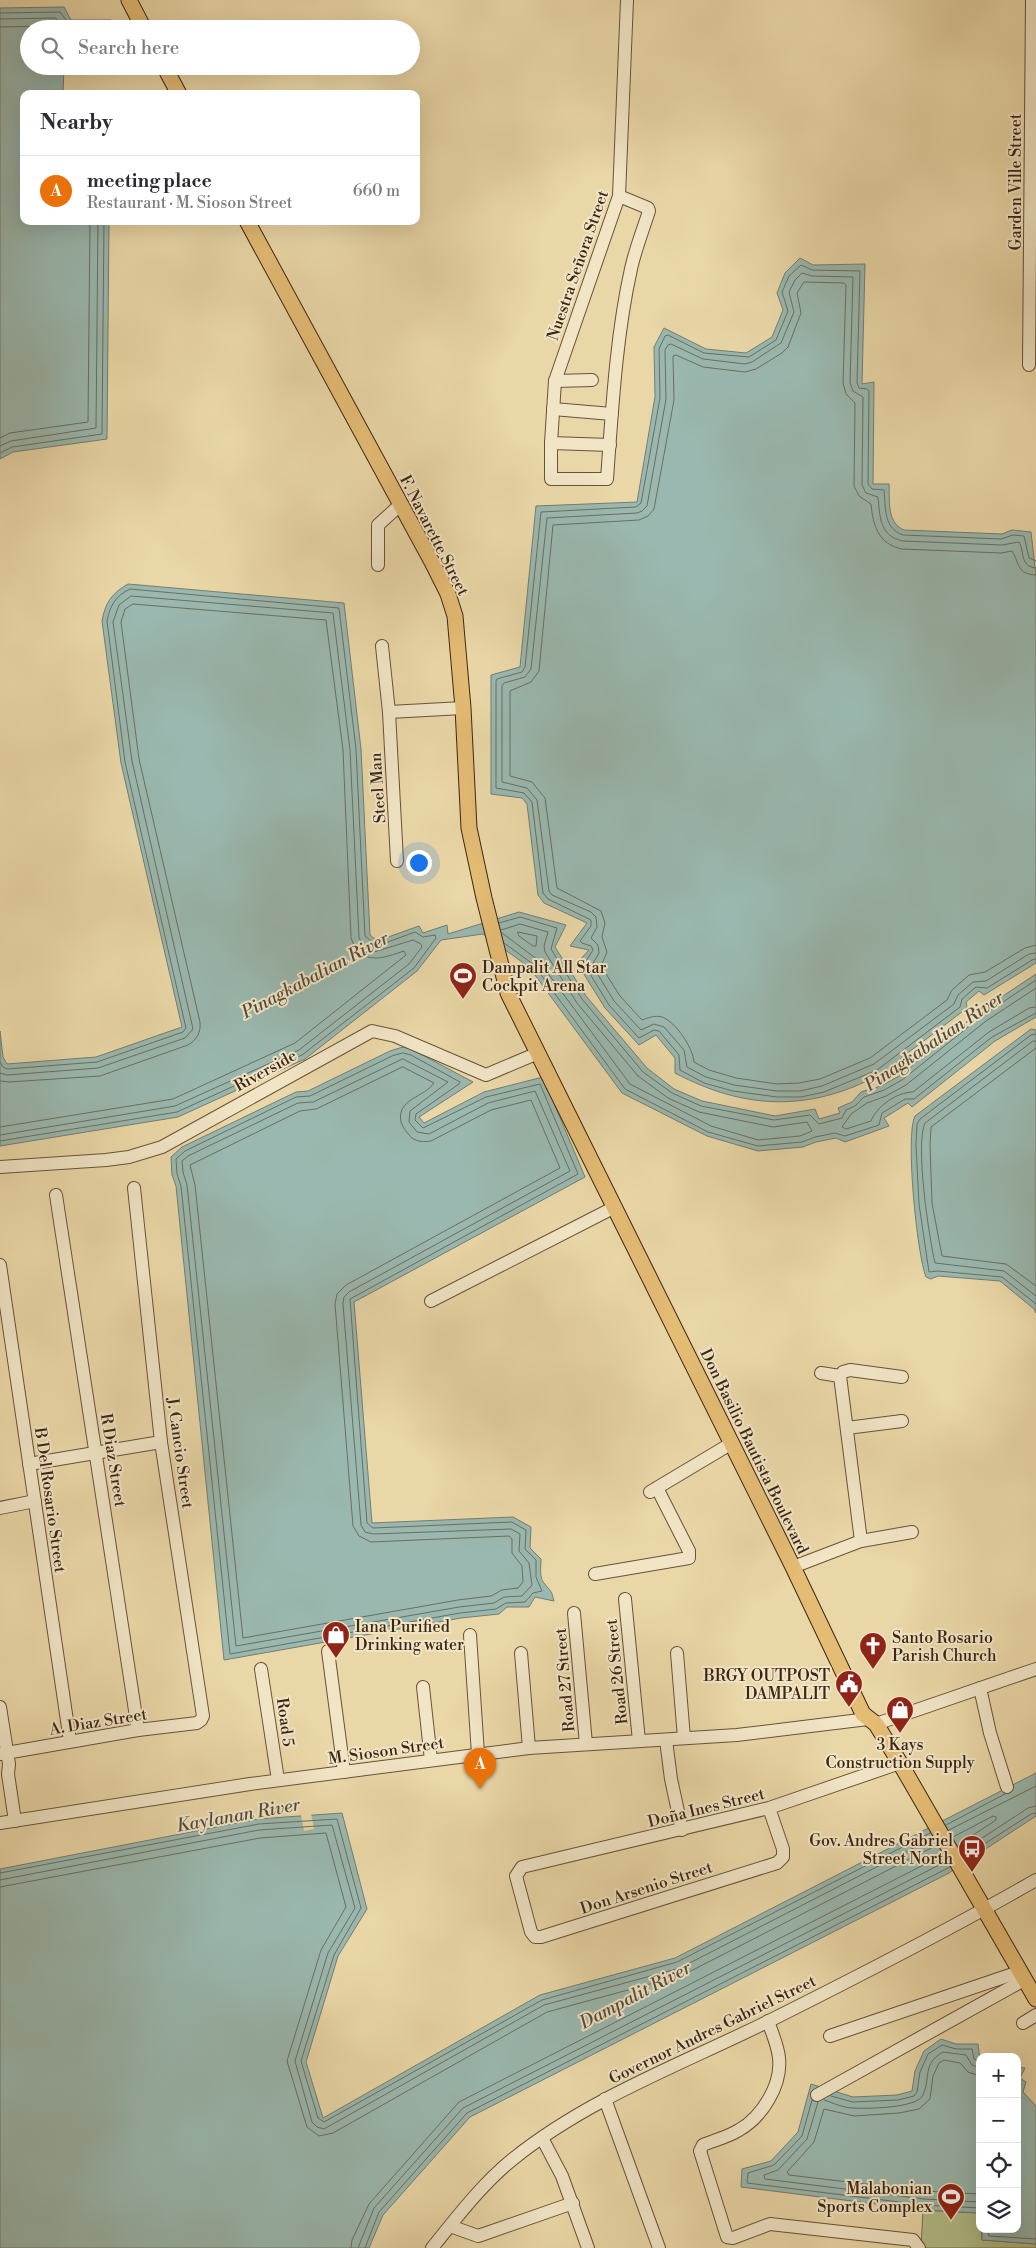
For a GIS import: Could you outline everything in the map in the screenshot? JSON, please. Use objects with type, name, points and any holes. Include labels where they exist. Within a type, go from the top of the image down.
[{"type":"main road","points":[[129,0],[139,20]]},
{"type":"main road","points":[[169,75],[177,90]]},
{"type":"main road","name":"F. Navarette Street","points":[[249,225],[448,594],[456,616],[469,828],[484,898]]},
{"type":"main road","name":"Don Basilio Bautista Boulevard","points":[[484,898],[498,960],[508,993],[793,1567],[862,1714],[872,1722],[900,1763],[1036,1998]]},
{"type":"street","name":"Nuestra Señora Street","points":[[610,445],[608,479],[551,479],[555,381],[619,196],[627,0]]},
{"type":"street","name":"Garden Ville Street","points":[[1029,365],[1032,0]]},
{"type":"street","points":[[551,443],[610,445],[612,414],[631,269],[649,211],[648,208],[619,196]]},
{"type":"street","points":[[555,381],[592,380]]},
{"type":"street","points":[[553,409],[612,414]]},
{"type":"street","points":[[378,565],[378,525],[400,504]]},
{"type":"street","name":"Steel Man","points":[[382,646],[389,712],[397,861]]},
{"type":"street","points":[[389,712],[463,708]]},
{"type":"street","name":"Riverside","points":[[0,1167],[106,1160],[129,1157],[162,1147],[372,1031],[395,1036],[486,1075],[538,1053]]},
{"type":"street","name":"J. Cancio Street","points":[[134,1188],[162,1442],[203,1716],[201,1720]]},
{"type":"street","name":"R Diaz Street","points":[[56,1194],[138,1730]]},
{"type":"street","points":[[431,1301],[615,1206]]},
{"type":"street","name":"B Del Rosario Street","points":[[0,1265],[70,1740]]},
{"type":"street","points":[[861,1541],[840,1376],[842,1372],[850,1370],[902,1377]]},
{"type":"street","points":[[822,1373],[840,1376]]},
{"type":"street","points":[[847,1428],[902,1421]]},
{"type":"street","points":[[30,1464],[162,1442]]},
{"type":"street","points":[[595,1574],[689,1558],[689,1551],[653,1490],[732,1443]]},
{"type":"street","points":[[0,1508],[35,1501]]},
{"type":"street","points":[[793,1567],[861,1541],[912,1532]]},
{"type":"street","name":"Road 26 Street","points":[[625,1599],[639,1741]]},
{"type":"street","name":"Road 27 Street","points":[[574,1613],[586,1744]]},
{"type":"street","points":[[470,1635],[478,1754]]},
{"type":"street","points":[[328,1651],[344,1772]]},
{"type":"street","points":[[521,1653],[529,1748]]},
{"type":"street","points":[[677,1653],[684,1738]]},
{"type":"street","name":"Road 5","points":[[261,1669],[278,1780]]},
{"type":"street","name":"M. Sioson Street","points":[[0,1823],[278,1780],[529,1748],[737,1735],[872,1722],[1036,1669]]},
{"type":"street","points":[[423,1687],[431,1760]]},
{"type":"street","points":[[980,1688],[1007,1787]]},
{"type":"street","points":[[0,1707],[5,1757],[15,1773],[19,1820]]},
{"type":"street","name":"A. Diaz Street","points":[[5,1757],[70,1740],[197,1723],[201,1720]]},
{"type":"street","points":[[666,1740],[671,1779],[682,1830]]},
{"type":"street","name":"Doña Ines Street","points":[[517,1871],[522,1868],[769,1808],[900,1763]]},
{"type":"street","name":"Don Arsenio Street","points":[[517,1871],[516,1876],[531,1932],[535,1937],[541,1937],[776,1863],[783,1857],[783,1849],[769,1808]]},
{"type":"street","name":"Governor Andres Gabriel Street","points":[[432,2248],[486,2185],[512,2160],[542,2138],[605,2099],[768,2021],[984,1910],[1036,1880]]},
{"type":"street","points":[[830,2036],[1022,1976]]},
{"type":"street","points":[[817,2095],[1022,1976]]},
{"type":"street","points":[[1023,2022],[1036,2016]]},
{"type":"street","points":[[768,2021],[778,2049],[780,2066],[769,2098],[758,2114],[740,2130],[703,2145],[700,2151],[727,2236],[733,2238],[770,2224],[913,2240],[919,2248]]},
{"type":"street","points":[[605,2099],[660,2248]]},
{"type":"street","points":[[542,2138],[562,2176],[588,2248]]},
{"type":"street","points":[[450,2226],[478,2236],[573,2203]]},
{"type":"green space","name":"Malabonian Sports Complex","points":[[923,2210],[976,2213],[976,2233],[981,2233],[982,2240],[1036,2244],[1036,2248],[921,2248]]},
{"type":"water","points":[[64,7],[71,20],[20,20],[20,75],[64,75],[63,90],[20,90],[20,225],[109,225],[107,439],[13,452],[0,459],[0,8]]},
{"type":"water","points":[[800,258],[813,265],[865,264],[862,384],[874,382],[873,484],[889,484],[889,503],[894,522],[904,530],[1002,534],[1012,530],[1031,532],[1036,576],[1036,963],[984,995],[979,991],[966,1002],[967,1008],[879,1075],[827,1096],[777,1102],[752,1100],[727,1094],[675,1073],[675,1058],[656,1035],[639,1045],[605,1008],[577,963],[589,950],[570,946],[587,923],[544,903],[538,895],[527,804],[522,798],[491,794],[491,675],[520,667],[536,506],[637,502],[655,397],[654,347],[664,328],[706,349],[746,353],[772,337],[783,310],[777,293],[785,273]]},
{"type":"water","name":"Pinagkabalian River","points":[[128,584],[344,603],[361,749],[370,935],[377,941],[419,926],[423,933],[447,925],[448,934],[519,912],[566,925],[555,947],[586,996],[647,1068],[674,1089],[702,1101],[775,1116],[815,1109],[819,1119],[840,1113],[838,1108],[852,1102],[861,1092],[881,1086],[899,1076],[979,1012],[1036,974],[1036,1017],[995,1041],[912,1107],[908,1103],[884,1118],[889,1126],[845,1142],[836,1138],[803,1147],[758,1151],[707,1136],[622,1093],[529,967],[483,934],[441,940],[417,971],[305,1059],[178,1117],[0,1146],[0,1031],[3,1057],[7,1064],[96,1057],[182,1027],[121,763],[102,621],[110,599]]},
{"type":"water","points":[[1031,1029],[1036,1030],[1036,1313],[1034,1309],[1000,1281],[938,1276],[931,1279],[926,1277],[919,1245],[913,1195],[911,1146],[915,1116]]},
{"type":"water","points":[[403,1047],[413,1050],[473,1082],[419,1117],[424,1123],[484,1092],[543,1077],[585,1177],[354,1302],[372,1523],[513,1517],[531,1527],[530,1548],[541,1559],[541,1578],[551,1592],[554,1601],[535,1597],[529,1607],[507,1607],[499,1614],[461,1618],[224,1660],[176,1186],[172,1175],[171,1157],[182,1147],[296,1092],[308,1091],[390,1051]]},
{"type":"water","name":"Dampalit River","points":[[1036,1773],[1036,1816],[949,1873],[470,2117],[383,2215],[369,2248],[0,2248],[0,1869],[258,1819],[342,1813],[367,1909],[338,1956],[306,2062],[323,2118],[540,1995],[675,1958]]},
{"type":"water","points":[[941,2039],[956,2044],[978,2044],[979,2053],[976,2053],[976,2213],[923,2210],[741,2187],[742,2169],[771,2161],[798,2132],[811,2084],[853,2097],[897,2095],[912,2091],[915,2071],[924,2051]]},
{"type":"water","points":[[1021,2068],[1025,2068],[1021,2076]]},
{"type":"water","points":[[1021,2079],[1026,2082],[1023,2092],[1036,2106],[1036,2244],[982,2240],[982,2233],[1021,2233]]},
{"type":"pier","points":[[311,1813],[314,1829],[304,1831],[301,1815]]},
{"type":"place","name":"Dampalit All Star Cockpit Arena","points":[[463,1000]]},
{"type":"place","name":"Iana Purified Drinking water","points":[[336,1659]]},
{"type":"place","name":"Santo Rosario Parish Church","points":[[873,1670]]},
{"type":"place","name":"BRGY OUTPOST DAMPALIT","points":[[849,1708]]},
{"type":"place","name":"3 Kays Construction Supply","points":[[900,1734]]},
{"type":"place","name":"meeting place","points":[[480,1789]]},
{"type":"place","name":"Gov. Andres Gabriel Street North","points":[[972,1873]]},
{"type":"place","name":"Malabonian Sports Complex","points":[[951,2221]]},
{"type":"water label","name":"Kaylanan River","points":[[238,1815]]}]
